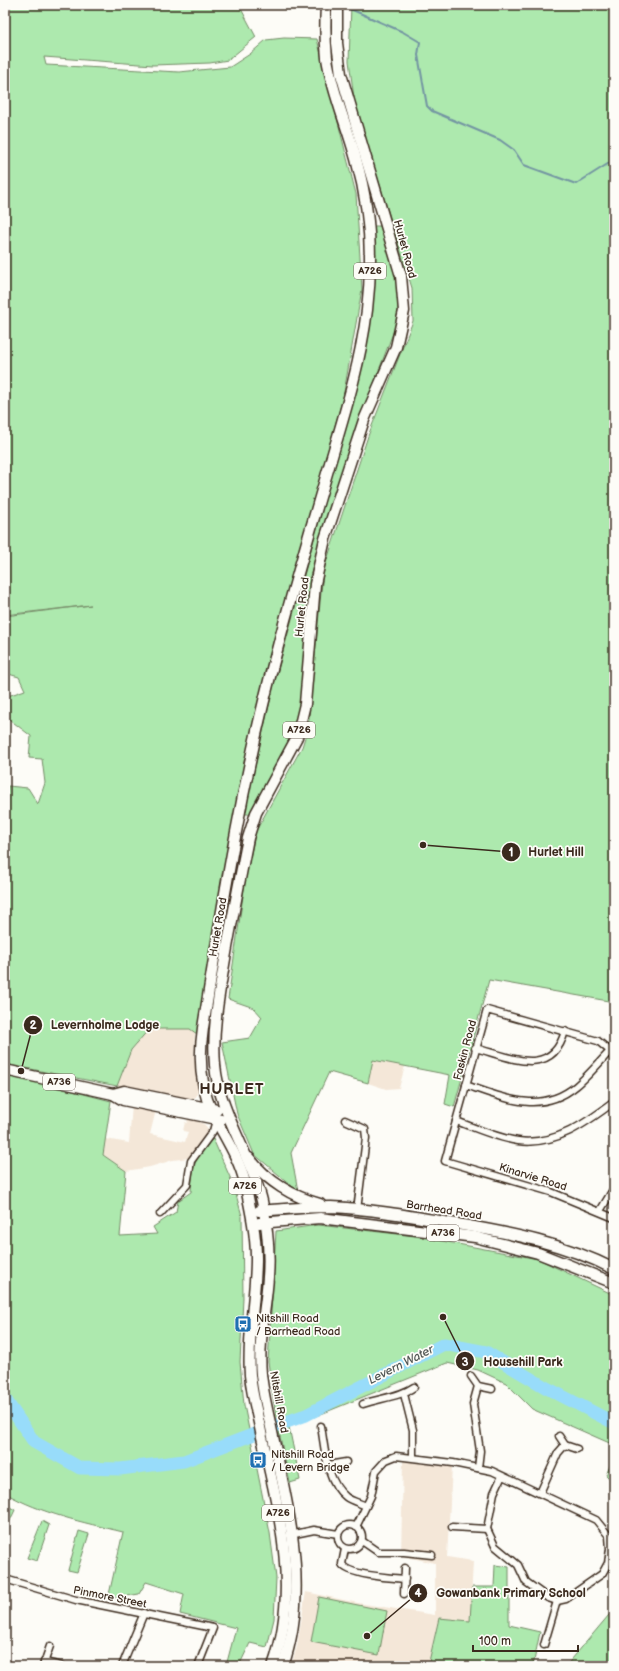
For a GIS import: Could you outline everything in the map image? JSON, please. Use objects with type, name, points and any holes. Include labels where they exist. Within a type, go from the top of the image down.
[{"type":"main road","name":"Hurlet Road","points":[[251,1212],[244,1181],[232,1150],[211,1110],[201,1069],[201,1039],[236,830],[277,650],[348,404],[361,350],[367,310],[370,244],[365,196],[327,59],[325,34],[326,5]]},
{"type":"main road","name":"Hurlet Road","points":[[264,1211],[257,1184],[246,1154],[228,1114],[215,1067],[214,1034],[219,992],[248,838],[256,813],[297,737],[305,704],[315,584],[325,539],[364,420],[396,347],[404,311],[401,276],[341,74],[337,43],[337,5]]},
{"type":"main road","name":"A736","points":[[5,1070],[113,1094],[123,1100],[216,1120]]},
{"type":"main road","name":"A736","points":[[113,1094],[124,1092],[211,1110]]},
{"type":"main road","points":[[211,1110],[228,1114]]},
{"type":"main road","points":[[216,1120],[228,1114]]},
{"type":"main road","name":"A736","points":[[246,1154],[266,1175],[284,1188],[311,1202],[332,1207]]},
{"type":"main road","name":"Barrhead Road","points":[[251,1212],[332,1207],[393,1214],[478,1228],[538,1240],[601,1262],[614,1269]]},
{"type":"main road","points":[[317,1208],[318,1219]]},
{"type":"main road","name":"Nitshill Road","points":[[264,1211],[268,1277],[260,1354],[264,1394],[287,1535],[286,1602],[281,1636],[273,1666]]},
{"type":"main road","name":"A726","points":[[251,1212],[253,1224]]},
{"type":"main road","points":[[392,1226],[393,1214]]},
{"type":"main road","name":"Barrhead Road","points":[[253,1224],[318,1219],[392,1226],[475,1238],[552,1258],[614,1283]]},
{"type":"main road","name":"Nitshill Road","points":[[253,1224],[256,1270],[249,1361],[253,1396],[297,1581],[296,1616],[283,1666]]},
{"type":"main road","points":[[253,1396],[264,1394]]},
{"type":"street","name":"Faskin Road","points":[[444,1162],[475,1048],[487,1010],[598,1041],[610,1051],[614,1058]]},
{"type":"street","points":[[475,1048],[522,1061],[537,1062],[554,1054],[562,1042],[565,1031]]},
{"type":"street","points":[[466,1085],[520,1101],[537,1103],[548,1101],[559,1097],[576,1086],[610,1051]]},
{"type":"street","points":[[456,1121],[517,1141],[542,1141],[563,1134],[587,1122],[614,1102]]},
{"type":"street","points":[[160,1214],[187,1185],[191,1161],[213,1130],[216,1120]]},
{"type":"street","points":[[345,1120],[365,1129],[366,1138],[357,1210]]},
{"type":"street","name":"Kinarvie Road","points":[[444,1162],[551,1192],[614,1218]]},
{"type":"street","points":[[600,1211],[614,1188]]},
{"type":"street","points":[[470,1376],[478,1386],[492,1389]]},
{"type":"street","points":[[478,1386],[473,1404],[480,1451],[478,1468]]},
{"type":"street","points":[[363,1404],[381,1398],[404,1394],[414,1387]]},
{"type":"street","points":[[404,1394],[413,1430],[413,1457]]},
{"type":"street","points":[[321,1426],[328,1465],[337,1486],[347,1498],[366,1506]]},
{"type":"street","points":[[559,1436],[565,1446],[577,1449]]},
{"type":"street","points":[[540,1493],[558,1453],[565,1446]]},
{"type":"street","points":[[356,1527],[371,1496],[376,1471],[379,1466],[391,1457],[413,1457],[439,1460],[492,1471],[540,1493],[571,1510],[590,1516],[603,1527],[609,1536],[610,1557],[602,1574],[566,1599],[557,1601],[548,1598],[526,1582],[518,1565],[495,1546],[487,1529],[494,1493],[502,1476]]},
{"type":"street","points":[[328,1465],[346,1462]]},
{"type":"street","points":[[346,1526],[356,1527],[361,1532],[362,1541],[358,1548],[352,1550],[345,1549],[338,1542],[338,1534],[341,1528],[346,1526]]},
{"type":"street","points":[[452,1528],[487,1529]]},
{"type":"street","points":[[287,1535],[314,1530],[338,1534]]},
{"type":"street","points":[[362,1541],[378,1552],[404,1552],[432,1555]]},
{"type":"street","points":[[345,1549],[342,1564],[347,1570],[376,1576],[405,1579]]},
{"type":"street","points":[[404,1594],[405,1568]]},
{"type":"street","name":"Pinmore Street","points":[[5,1579],[55,1595],[213,1628],[198,1666]]},
{"type":"street","points":[[544,1645],[557,1601]]},
{"type":"street","points":[[122,1666],[144,1614]]},
{"type":"street","points":[[50,1646],[43,1664],[62,1666]]},
{"type":"shaded area","points":[[149,1029],[190,1029],[195,1032],[194,1055],[199,1088],[196,1097],[190,1099],[117,1086],[131,1050]]},
{"type":"shaded area","points":[[372,1060],[405,1066],[399,1088],[386,1089],[368,1083]]},
{"type":"shaded area","points":[[132,1105],[156,1110],[150,1134],[185,1142],[188,1132],[183,1131],[185,1122],[187,1123],[188,1118],[204,1124],[210,1131],[189,1158],[173,1160],[150,1167],[126,1171],[103,1155],[105,1139],[129,1143]]},
{"type":"shaded area","points":[[403,1461],[452,1467],[447,1557],[473,1561],[470,1621],[439,1618],[428,1666],[410,1666],[380,1661],[375,1666],[291,1666],[297,1646],[306,1592],[358,1603],[435,1615],[435,1563],[401,1556]]},
{"type":"green space","points":[[5,5],[239,5],[256,37],[228,60],[210,63],[153,65],[44,57],[46,65],[179,72],[230,67],[250,54],[266,40],[284,38],[317,39],[356,194],[362,289],[343,398],[295,565],[197,1034],[190,1029],[149,1029],[131,1050],[117,1086],[5,1064],[5,812],[8,786],[28,788],[38,804],[45,783],[42,759],[29,758],[31,736],[5,716],[5,697],[25,690],[19,677],[5,673],[5,616],[91,605],[5,615]]},
{"type":"green space","points":[[351,5],[614,5],[614,1002],[489,980],[454,1107],[445,1104],[450,1075],[373,1060],[368,1083],[329,1072],[291,1153],[298,1191],[254,1154],[237,1114],[222,1042],[250,1038],[262,1017],[254,1008],[228,999],[246,875],[256,831],[302,747],[308,728],[323,572],[368,436],[413,321],[412,288],[355,105],[349,61]]},
{"type":"green space","points":[[373,226],[381,226],[398,284],[399,300],[396,325],[356,431],[310,576],[303,696],[293,737],[282,760],[249,814],[244,814],[273,688],[365,353],[375,280]]},
{"type":"green space","points":[[5,1076],[53,1086],[111,1101],[103,1155],[126,1171],[120,1236],[157,1234],[153,1227],[176,1212],[178,1201],[191,1192],[192,1175],[195,1163],[201,1152],[213,1139],[233,1184],[242,1216],[243,1298],[240,1362],[244,1405],[270,1533],[276,1578],[274,1619],[267,1647],[250,1643],[239,1666],[226,1666],[236,1628],[180,1614],[184,1594],[146,1582],[139,1594],[108,1599],[123,1532],[77,1521],[48,1512],[33,1507],[5,1493]]},
{"type":"green space","points":[[318,1225],[415,1236],[538,1259],[614,1295],[614,1445],[532,1409],[506,1383],[478,1370],[447,1363],[289,1427],[300,1480],[290,1483],[277,1423],[268,1362],[276,1231]]},
{"type":"green space","points":[[614,1457],[614,1483],[606,1475]]},
{"type":"green space","points":[[8,1506],[15,1510],[5,1531],[5,1511]]},
{"type":"green space","points":[[42,1521],[49,1525],[37,1561],[27,1558]]},
{"type":"green space","points":[[79,1531],[89,1534],[77,1572],[68,1570]]},
{"type":"green space","points":[[495,1565],[509,1567],[509,1625],[540,1632],[533,1666],[428,1666],[439,1618],[470,1621],[472,1587],[494,1587]]},
{"type":"green space","points":[[319,1597],[387,1611],[379,1655],[311,1642]]},
{"type":"green space","points":[[614,1609],[614,1666],[566,1666]]},
{"type":"waterway","points":[[348,8],[403,32],[420,42],[418,55],[427,106],[432,111],[500,140],[514,150],[524,165],[576,184],[614,160]]},
{"type":"waterway","name":"Levern Water","points":[[275,1426],[306,1415],[444,1344],[486,1352],[545,1387],[614,1423]]},
{"type":"waterway","name":"Levern Water","points":[[5,1399],[34,1442],[80,1468],[120,1469],[184,1461],[257,1433]]},
{"type":"place","name":"Hurlet Hill","points":[[423,845]]},
{"type":"place","name":"Levernholme Lodge","points":[[21,1071]]},
{"type":"place","name":"Househill Park","points":[[443,1317]]},
{"type":"place","name":"Nitshill Road / Barrhead Road","points":[[243,1324]]},
{"type":"place","name":"Nitshill Road / Levern Bridge","points":[[258,1460]]},
{"type":"place","name":"Gowanbank Primary School","points":[[367,1636]]},
{"type":"district","name":"HURLET","points":[[232,1089]]}]
